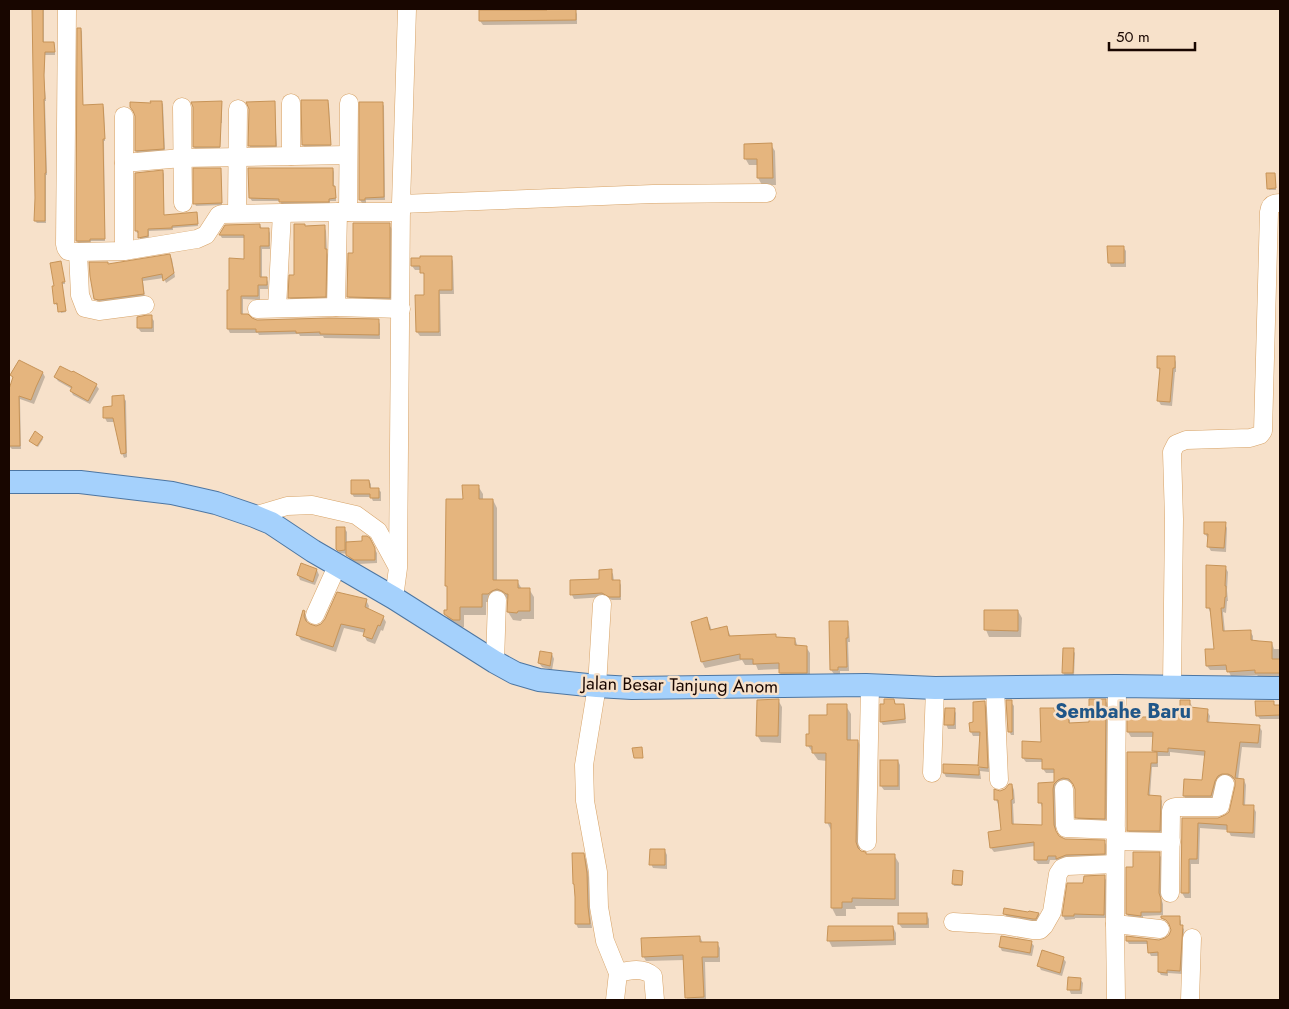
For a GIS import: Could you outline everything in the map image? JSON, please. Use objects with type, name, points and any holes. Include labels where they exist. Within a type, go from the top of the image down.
[{"type":"main road","name":"Jalan Besar Tanjung Anom","points":[[9,482],[80,482],[172,493],[216,503],[254,516],[271,523],[313,551],[394,598],[495,662],[515,673],[539,680],[632,688],[838,685],[935,688],[1172,686],[1280,688]]},
{"type":"street","points":[[67,9],[65,244],[68,251],[124,251],[197,238],[206,235],[219,215],[237,213],[343,212],[653,194],[767,193]]},
{"type":"street","points":[[394,598],[398,568],[401,208],[407,9]]},
{"type":"street","points":[[336,307],[348,155],[349,103]]},
{"type":"street","points":[[291,104],[291,156]]},
{"type":"street","points":[[182,108],[183,203]]},
{"type":"street","points":[[237,213],[238,109]]},
{"type":"street","points":[[124,116],[124,251]]},
{"type":"street","points":[[124,163],[182,158],[348,155]]},
{"type":"street","points":[[1172,686],[1174,519],[1172,452],[1176,444],[1186,440],[1250,438],[1260,435],[1263,430],[1269,212],[1270,206],[1280,203]]},
{"type":"street","points":[[277,308],[282,214]]},
{"type":"street","points":[[78,252],[80,295],[85,308],[99,310],[145,305]]},
{"type":"street","points":[[257,309],[401,308]]},
{"type":"street","points":[[254,516],[287,506],[312,504],[356,515],[378,531],[398,568]]},
{"type":"street","points":[[315,615],[338,564]]},
{"type":"street","points":[[495,662],[496,600]]},
{"type":"street","points":[[602,604],[597,686],[584,765],[585,801],[598,872],[599,906],[605,941],[618,973],[615,1000]]},
{"type":"street","points":[[867,842],[870,686]]},
{"type":"street","points":[[1116,1000],[1117,686]]},
{"type":"street","points":[[995,687],[999,780]]},
{"type":"street","points":[[932,773],[935,688]]},
{"type":"street","points":[[1170,893],[1172,808],[1218,807],[1220,806],[1225,784]]},
{"type":"street","points":[[1064,789],[1066,828],[1171,842]]},
{"type":"street","points":[[953,922],[1003,925],[1040,930],[1052,912],[1058,874],[1062,868],[1067,866],[1115,864]]},
{"type":"street","points":[[1115,924],[1160,929]]},
{"type":"street","points":[[1190,1000],[1192,938]]},
{"type":"street","points":[[618,973],[628,970],[648,971],[653,976],[655,1000]]},
{"type":"building","points":[[32,9],[43,9],[43,42],[54,42],[55,52],[45,52],[45,221],[34,221]]},
{"type":"building","points":[[576,9],[576,20],[479,21],[479,10]]},
{"type":"building","points":[[77,28],[81,28],[83,105],[103,104],[105,239],[90,239],[90,241],[76,241]]},
{"type":"building","points":[[301,100],[328,100],[331,145],[302,145]]},
{"type":"building","points":[[150,101],[162,101],[164,149],[135,151],[135,116],[130,107],[130,102],[151,103]]},
{"type":"building","points":[[222,101],[220,147],[193,147],[193,107],[191,102]]},
{"type":"building","points":[[275,101],[276,146],[248,146],[249,109],[246,102]]},
{"type":"building","points":[[359,102],[383,102],[384,197],[359,200]]},
{"type":"building","points":[[772,143],[773,178],[757,178],[757,159],[744,159],[744,144]]},
{"type":"building","points":[[193,168],[221,168],[222,203],[193,204]]},
{"type":"building","points":[[248,168],[333,168],[333,186],[335,186],[336,198],[329,199],[329,202],[279,202],[279,199],[249,198]]},
{"type":"building","points":[[163,170],[164,215],[197,212],[198,224],[148,229],[148,236],[138,238],[138,231],[135,231],[135,173]]},
{"type":"building","points":[[1266,173],[1275,173],[1276,188],[1267,189]]},
{"type":"building","points":[[353,223],[390,223],[390,298],[347,297],[348,253],[353,253]]},
{"type":"building","points":[[260,224],[260,228],[269,228],[269,246],[260,246],[260,277],[267,277],[267,285],[258,285],[258,296],[241,296],[241,314],[248,314],[257,320],[379,319],[379,335],[320,334],[320,332],[296,333],[296,331],[256,332],[256,329],[227,329],[229,258],[244,259],[244,235],[219,235],[225,225]]},
{"type":"building","points":[[294,224],[305,224],[305,226],[325,225],[325,249],[327,249],[326,297],[288,298],[289,275],[294,275]]},
{"type":"building","points":[[1107,246],[1124,246],[1124,263],[1108,263]]},
{"type":"building","points":[[170,254],[174,273],[163,281],[162,274],[142,278],[144,294],[94,299],[89,262],[108,262],[108,264]]},
{"type":"building","points":[[420,256],[452,256],[452,290],[439,290],[439,332],[416,332],[415,295],[424,295],[424,273],[420,273],[420,266],[411,266],[411,258],[420,258]]},
{"type":"building","points":[[61,261],[65,282],[62,282],[66,311],[58,312],[57,303],[54,304],[52,286],[54,286],[50,263]]},
{"type":"building","points":[[152,315],[152,328],[137,328],[137,317]]},
{"type":"building","points":[[1157,356],[1175,356],[1170,402],[1157,401],[1160,368],[1157,368]]},
{"type":"building","points":[[19,360],[43,372],[31,400],[19,396],[20,446],[9,446],[9,389],[13,377],[10,375]]},
{"type":"building","points":[[60,366],[97,384],[88,401],[70,391],[72,387],[54,377]]},
{"type":"building","points":[[124,395],[126,453],[121,454],[113,418],[103,418],[103,407],[112,406],[112,396]]},
{"type":"building","points":[[35,431],[43,437],[37,446],[29,441]]},
{"type":"building","points":[[351,480],[369,480],[370,488],[379,488],[379,498],[370,498],[370,494],[351,494]]},
{"type":"building","points":[[462,485],[479,485],[479,499],[493,499],[493,580],[518,580],[518,588],[530,588],[530,611],[507,612],[508,594],[497,589],[488,594],[482,594],[482,607],[460,607],[460,620],[453,620],[444,614],[444,610],[447,610],[447,586],[445,586],[446,499],[463,499]]},
{"type":"building","points":[[1204,522],[1226,522],[1224,548],[1207,547],[1208,534],[1204,534]]},
{"type":"building","points":[[336,527],[345,527],[345,550],[338,551],[336,549]]},
{"type":"building","points":[[362,536],[370,538],[375,548],[375,560],[354,560],[346,555],[346,542],[362,541]]},
{"type":"building","points":[[301,563],[317,569],[313,582],[297,575]]},
{"type":"building","points":[[1206,565],[1226,566],[1226,597],[1224,608],[1221,608],[1223,631],[1251,630],[1251,640],[1272,642],[1272,659],[1280,659],[1280,673],[1255,673],[1255,670],[1227,672],[1226,665],[1206,666],[1205,649],[1214,649],[1210,608],[1206,608]]},
{"type":"building","points":[[612,569],[612,580],[620,580],[620,597],[609,597],[602,593],[570,595],[570,580],[599,579],[599,570]]},
{"type":"building","points":[[337,592],[367,599],[365,607],[384,616],[372,639],[363,636],[365,629],[341,624],[333,647],[296,635],[303,610],[305,611],[306,621],[316,626],[321,624]]},
{"type":"building","points":[[984,610],[1018,610],[1018,631],[984,630]]},
{"type":"building","points":[[707,617],[710,630],[727,626],[729,636],[776,634],[776,637],[795,638],[795,645],[807,646],[807,673],[779,673],[779,663],[753,664],[753,659],[740,659],[740,654],[701,662],[691,622]]},
{"type":"building","points":[[829,621],[848,621],[848,638],[846,638],[847,667],[838,667],[838,670],[830,670]]},
{"type":"building","points":[[1063,648],[1074,648],[1073,673],[1062,673]]},
{"type":"building","points":[[540,651],[552,653],[550,666],[538,663]]},
{"type":"building","points":[[779,699],[778,736],[756,736],[757,700]]},
{"type":"building","points":[[884,699],[894,699],[895,704],[904,704],[905,719],[880,722],[880,704],[884,704]]},
{"type":"building","points":[[1089,699],[1106,699],[1105,819],[1075,818],[1075,789],[1069,779],[1063,778],[1054,784],[1053,789],[1054,825],[1059,836],[1065,839],[1105,840],[1105,854],[1066,855],[1056,859],[1056,856],[1048,856],[1047,860],[1034,860],[1034,842],[990,848],[988,832],[1001,830],[998,800],[994,800],[994,789],[1000,791],[1009,784],[1012,784],[1012,824],[1042,825],[1042,803],[1038,803],[1038,783],[1054,782],[1054,769],[1042,769],[1042,759],[1022,758],[1022,741],[1041,742],[1040,708],[1068,710],[1069,723],[1089,722]]},
{"type":"building","points":[[1006,700],[1012,700],[1012,732],[1008,732]]},
{"type":"building","points":[[1180,700],[1190,700],[1190,707],[1208,709],[1207,722],[1260,725],[1258,743],[1240,742],[1235,778],[1244,779],[1243,805],[1254,805],[1253,833],[1227,832],[1227,825],[1198,823],[1197,859],[1189,859],[1189,893],[1181,893],[1182,818],[1218,818],[1225,815],[1229,812],[1235,780],[1228,774],[1222,774],[1215,781],[1211,796],[1183,796],[1184,779],[1202,780],[1205,751],[1168,748],[1168,752],[1152,751],[1153,732],[1127,732],[1127,717],[1155,717],[1154,709],[1180,708]]},
{"type":"building","points":[[985,701],[988,768],[979,767],[979,775],[943,773],[943,764],[978,766],[980,732],[970,732],[969,723],[973,722],[973,702]]},
{"type":"building","points":[[1255,701],[1274,701],[1274,705],[1280,705],[1280,715],[1256,716]]},
{"type":"building","points":[[827,704],[847,704],[847,740],[858,740],[856,842],[858,848],[866,852],[866,854],[895,854],[895,899],[852,898],[852,902],[842,902],[842,908],[831,908],[831,823],[825,823],[826,753],[812,753],[812,746],[806,746],[806,734],[809,734],[809,715],[827,715]]},
{"type":"building","points":[[945,708],[955,708],[954,725],[944,725]]},
{"type":"building","points":[[642,747],[643,758],[634,758],[632,748]]},
{"type":"building","points":[[1127,752],[1157,752],[1157,763],[1151,763],[1148,795],[1161,796],[1160,831],[1127,831]]},
{"type":"building","points":[[880,760],[898,760],[898,786],[880,786]]},
{"type":"building","points":[[650,849],[665,849],[665,865],[649,865]]},
{"type":"building","points":[[1133,852],[1160,852],[1159,893],[1161,912],[1141,912],[1141,916],[1126,914],[1126,867],[1133,867]]},
{"type":"building","points":[[572,853],[584,853],[590,924],[575,924]]},
{"type":"building","points":[[953,870],[963,871],[962,885],[952,884]]},
{"type":"building","points":[[1105,875],[1104,915],[1074,914],[1074,916],[1062,916],[1067,883],[1083,883],[1084,876]]},
{"type":"building","points":[[1004,908],[1039,913],[1036,919],[1033,919],[1003,914]]},
{"type":"building","points":[[898,913],[927,913],[927,924],[898,924]]},
{"type":"building","points":[[1161,916],[1180,916],[1180,925],[1183,925],[1180,971],[1167,970],[1167,973],[1158,972],[1158,952],[1148,953],[1147,941],[1126,941],[1126,936],[1159,940],[1165,938],[1171,930],[1169,924]]},
{"type":"building","points":[[828,926],[893,926],[894,940],[827,941]]},
{"type":"building","points":[[700,936],[700,942],[718,942],[718,957],[702,957],[704,997],[685,998],[683,955],[642,957],[641,938]]},
{"type":"building","points":[[1001,936],[1032,941],[1030,953],[999,947]]},
{"type":"building","points":[[1042,950],[1064,957],[1060,973],[1037,966]]},
{"type":"building","points":[[1068,977],[1081,978],[1080,990],[1067,990]]},
{"type":"district","name":"Sembahe Baru","points":[[1123,711]]}]
